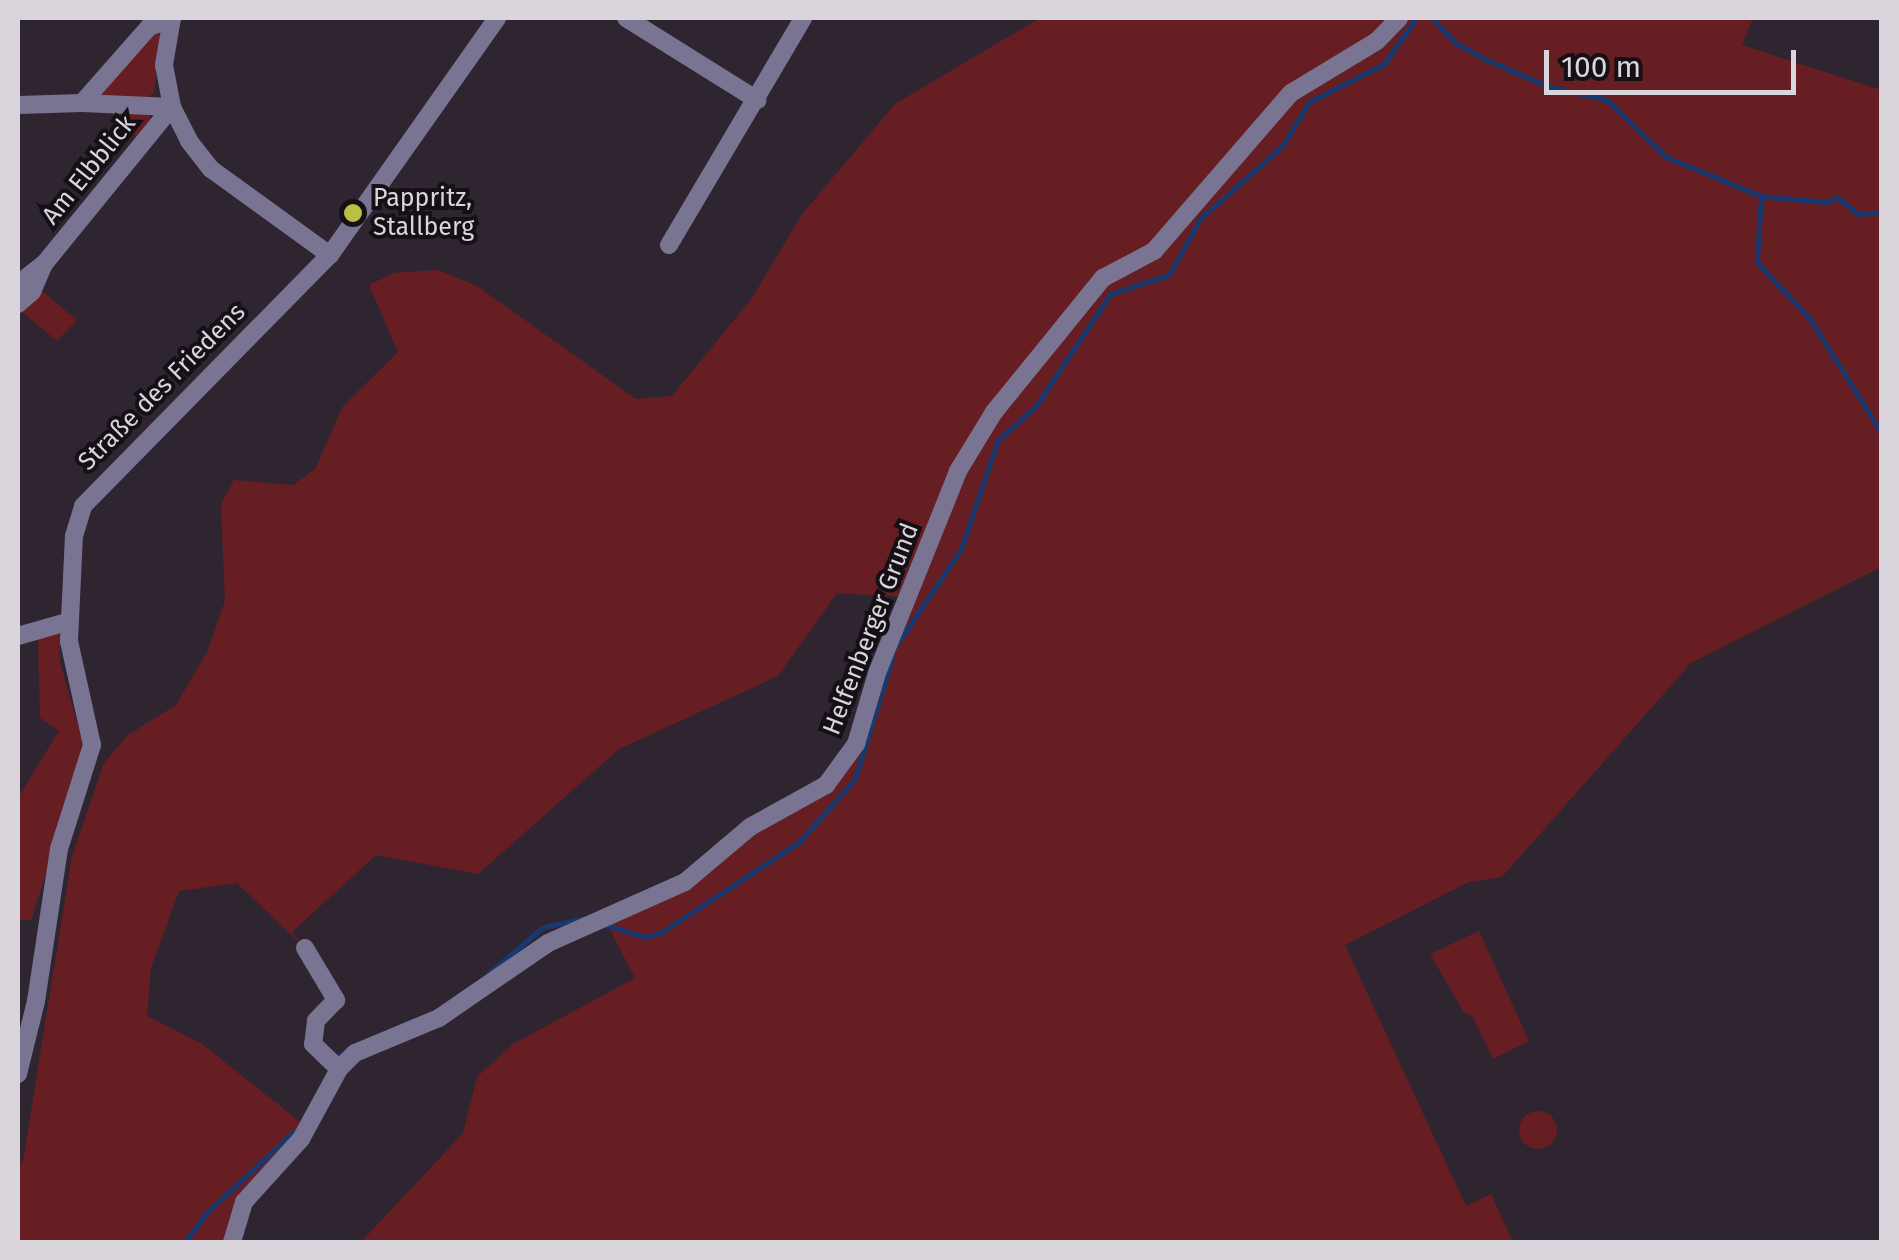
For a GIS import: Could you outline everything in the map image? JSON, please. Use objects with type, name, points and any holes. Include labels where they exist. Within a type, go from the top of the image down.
[{"type":"street","points":[[172,18],[164,65],[172,108],[211,170],[330,256]]},
{"type":"street","points":[[82,103],[149,27],[172,18]]},
{"type":"street","name":"Straße des Friedens","points":[[18,1074],[41,976],[60,850],[92,745],[70,662],[74,536],[90,495],[330,256],[497,18]]},
{"type":"street","points":[[626,18],[757,100]]},
{"type":"street","points":[[669,245],[804,18]]},
{"type":"street","name":"Helfenberger Grund","points":[[232,1242],[244,1202],[301,1140],[339,1068],[355,1052],[455,1008],[548,943],[610,920],[685,882],[750,827],[826,785],[843,767],[958,471],[994,412],[1103,278],[1154,251],[1290,93],[1377,40],[1399,18]]},
{"type":"street","points":[[18,105],[82,103],[172,108]]},
{"type":"street","name":"Am Elbblick","points":[[18,284],[44,264],[172,108]]},
{"type":"street","name":"Am Elbblick","points":[[18,304],[32,292],[44,264]]},
{"type":"street","points":[[18,636],[70,621]]},
{"type":"street","points":[[305,948],[336,1000],[316,1021],[313,1044],[339,1068]]},
{"type":"shaded area","points":[[1040,18],[1753,18],[1742,45],[1881,90],[1881,567],[1691,663],[1502,877],[1469,882],[1345,945],[1466,1206],[1491,1194],[1513,1242],[361,1242],[463,1133],[477,1077],[513,1044],[635,978],[606,922],[685,882],[843,767],[908,597],[837,593],[778,676],[619,749],[478,874],[376,855],[292,932],[305,948],[237,883],[179,891],[151,968],[147,1016],[202,1044],[304,1125],[236,1201],[227,1237],[249,1242],[18,1242],[18,1165],[23,1161],[72,856],[104,763],[128,735],[176,705],[207,652],[225,601],[221,504],[234,480],[293,485],[315,469],[343,406],[398,352],[369,285],[394,273],[438,270],[477,286],[636,399],[672,396],[752,298],[803,213],[895,104]]},
{"type":"shaded area","points":[[161,30],[154,93],[143,100],[100,98],[97,93],[145,36]]},
{"type":"shaded area","points":[[107,108],[148,111],[152,123],[140,140]]},
{"type":"shaded area","points":[[42,291],[77,320],[57,341],[22,312]]},
{"type":"shaded area","points":[[60,630],[60,662],[82,740],[74,788],[31,920],[18,920],[18,798],[59,731],[40,718],[38,639]]},
{"type":"shaded area","points":[[1479,931],[1529,1041],[1493,1059],[1473,1017],[1463,1011],[1430,954]]},
{"type":"shaded area","points":[[1538,1111],[1552,1116],[1557,1130],[1552,1144],[1538,1149],[1524,1144],[1519,1130],[1524,1116]]},
{"type":"waterway","points":[[895,647],[961,549],[998,440],[1036,406],[1110,294],[1169,275],[1200,219],[1283,145],[1309,102],[1384,64],[1416,18]]},
{"type":"waterway","points":[[1432,18],[1454,42],[1487,60],[1547,86],[1607,100],[1666,157],[1761,196],[1827,202],[1837,197],[1858,214],[1882,212]]},
{"type":"waterway","points":[[1761,196],[1757,262],[1810,319],[1882,434]]},
{"type":"waterway","points":[[606,925],[645,937],[662,932],[799,842],[855,779],[892,658]]},
{"type":"waterway","points":[[488,974],[543,927],[586,918]]},
{"type":"waterway","points":[[338,1056],[413,1020]]},
{"type":"waterway","points":[[185,1242],[205,1214],[299,1127]]},
{"type":"place","name":"Pappritz, Stallberg","points":[[353,213]]}]
